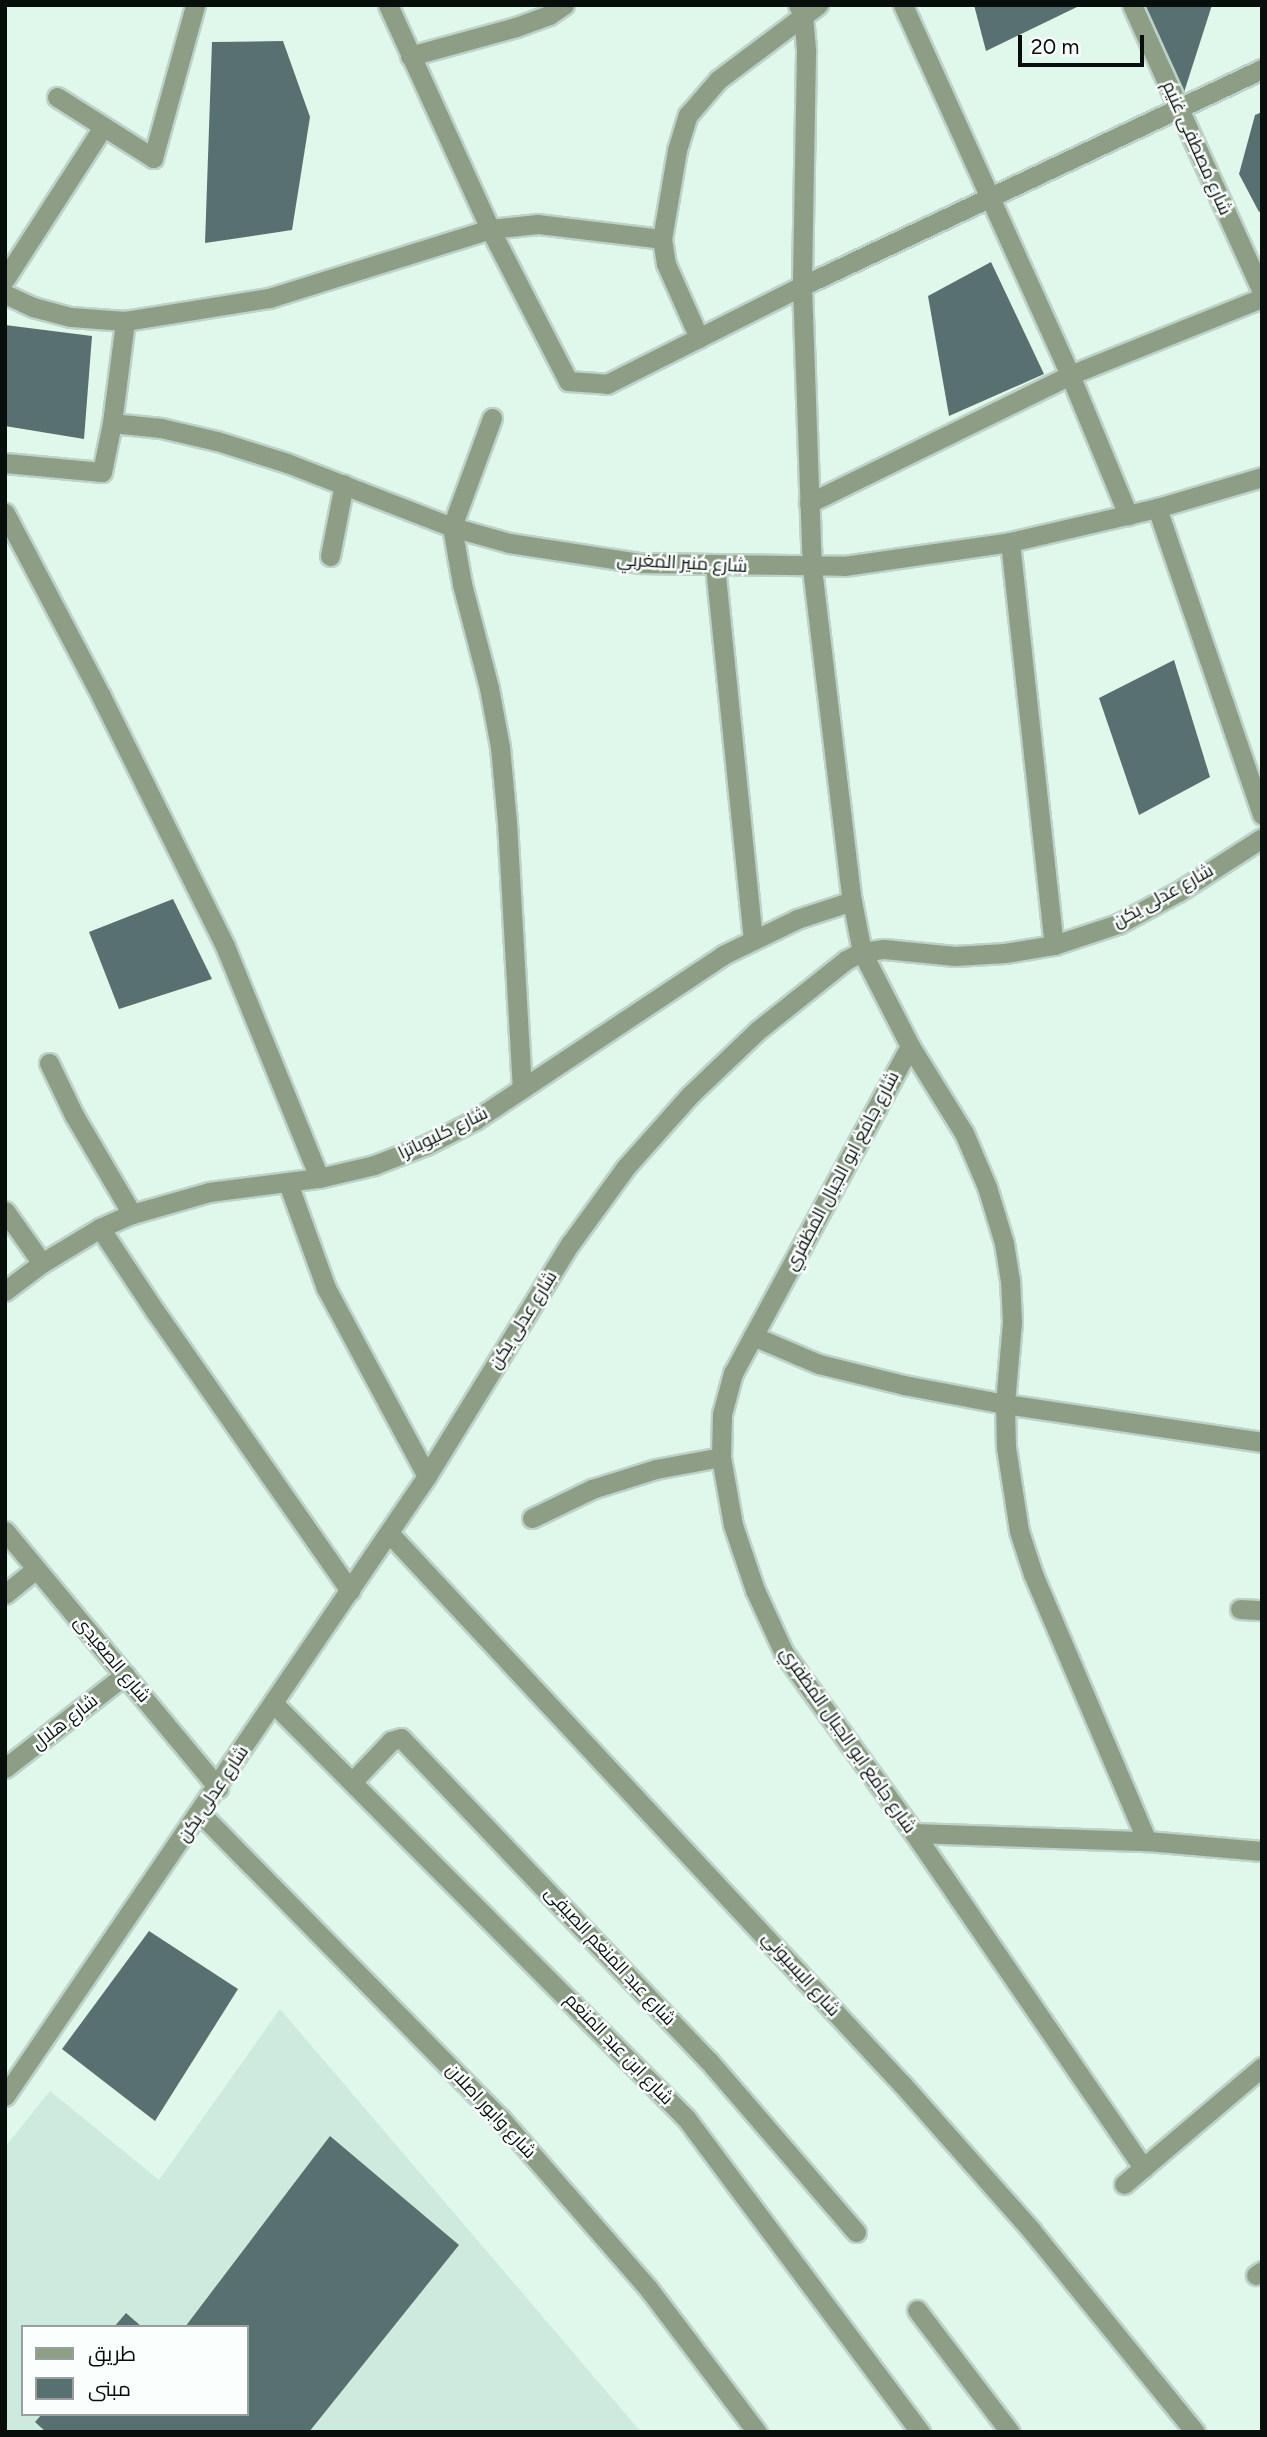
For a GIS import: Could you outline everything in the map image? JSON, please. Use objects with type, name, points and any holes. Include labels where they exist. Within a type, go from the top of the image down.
[{"type":"street","points":[[57,97],[153,158],[195,5]]},
{"type":"street","points":[[410,56],[516,27],[549,15],[564,5]]},
{"type":"street","points":[[903,5],[1070,375],[1128,515]]},
{"type":"street","name":"شارع مصطفى غنيم","points":[[1132,5],[1262,291]]},
{"type":"street","points":[[387,6],[490,229],[568,381],[607,384],[802,286],[1262,69]]},
{"type":"street","points":[[699,338],[666,264],[662,239],[677,150],[688,116],[718,80],[806,8]]},
{"type":"street","points":[[806,8],[802,286],[812,568],[852,901],[862,952],[910,1046],[964,1133],[987,1187],[1004,1243],[1010,1279],[1012,1322],[1005,1404],[1006,1447],[1019,1531],[1033,1574],[1147,1840]]},
{"type":"street","points":[[5,279],[103,127]]},
{"type":"street","points":[[5,294],[33,307],[71,317],[125,321],[269,298],[490,229],[538,224],[662,239]]},
{"type":"street","points":[[809,503],[1070,375],[1262,298]]},
{"type":"street","points":[[5,463],[102,471],[113,423],[125,321]]},
{"type":"street","points":[[492,418],[452,527],[462,584],[489,688],[500,747],[507,822],[522,1089]]},
{"type":"street","name":"شارع منير المغربي","points":[[113,423],[160,428],[217,441],[344,484],[452,527],[560,553],[640,563],[812,568],[1010,542],[1157,508],[1262,477]]},
{"type":"street","points":[[330,556],[344,484]]},
{"type":"street","points":[[1157,508],[1262,814]]},
{"type":"street","points":[[5,513],[12,537],[225,946],[319,1178]]},
{"type":"street","points":[[1010,542],[1054,945]]},
{"type":"street","points":[[715,566],[752,938]]},
{"type":"street","name":"شارع عدلى يكن","points":[[5,2096],[218,1788],[427,1476],[570,1244],[626,1167],[689,1097],[757,1031],[846,960],[862,952],[884,949],[955,956],[1005,953],[1054,945],[1118,924],[1178,892],[1261,839]]},
{"type":"street","name":"شارع كليوباترا","points":[[5,1292],[42,1263],[100,1228],[132,1214],[209,1192],[319,1178],[374,1165],[426,1145],[475,1120],[752,938],[797,919],[852,901]]},
{"type":"street","name":"شارع جامع ابو الجبال المظفري","points":[[910,1046],[753,1336],[730,1384],[722,1415],[722,1457],[738,1538],[755,1590],[785,1653],[822,1710],[914,1833],[1143,2168]]},
{"type":"street","points":[[49,1063],[74,1115],[132,1214]]},
{"type":"street","points":[[288,1183],[326,1288],[427,1476]]},
{"type":"street","points":[[5,1211],[42,1263]]},
{"type":"street","points":[[100,1228],[350,1591]]},
{"type":"street","points":[[753,1336],[819,1364],[904,1385],[1005,1404],[1262,1442]]},
{"type":"street","points":[[532,1518],[592,1489],[656,1469],[722,1457]]},
{"type":"street","name":"شارع الصعيدى","points":[[5,1531],[218,1788]]},
{"type":"street","name":"شارع البسيوني","points":[[389,1533],[700,1863],[911,2094],[1040,2240],[1195,2432]]},
{"type":"street","points":[[5,1594],[36,1569]]},
{"type":"street","points":[[1241,1609],[1262,1610]]},
{"type":"street","name":"شارع هلال","points":[[5,1768],[125,1675]]},
{"type":"street","name":"شارع ابن عبد المنعم","points":[[274,1704],[686,2118],[920,2432]]},
{"type":"street","name":"شارع عبد المنعم الصيفى","points":[[352,1782],[391,1741],[401,1738],[708,2060],[856,2232]]},
{"type":"street","name":"شارع وابور اصلان","points":[[200,1813],[501,2119],[648,2288],[757,2432]]},
{"type":"street","points":[[914,1833],[1147,1840],[1262,1851]]},
{"type":"street","points":[[1124,2184],[1262,2067]]},
{"type":"street","points":[[917,2310],[1010,2432]]},
{"type":"shaded area","points":[[280,2009],[641,2432],[5,2432],[5,2147],[50,2091],[159,2180]]},
{"type":"building","points":[[974,5],[1077,5],[1077,7],[986,51]]},
{"type":"building","points":[[1132,5],[1212,5],[1179,108]]},
{"type":"building","points":[[283,41],[310,117],[292,230],[205,243],[212,42]]},
{"type":"building","points":[[1262,112],[1262,211],[1259,212],[1239,174],[1255,115]]},
{"type":"building","points":[[991,262],[1044,374],[949,416],[928,296]]},
{"type":"building","points":[[5,325],[92,336],[84,439],[5,426]]},
{"type":"building","points":[[1174,660],[1210,777],[1139,815],[1099,698]]},
{"type":"building","points":[[173,899],[212,979],[119,1009],[89,932]]},
{"type":"building","points":[[149,1931],[238,1989],[155,2121],[62,2049]]},
{"type":"building","points":[[330,2136],[459,2245],[309,2432],[46,2432],[35,2422],[40,2416],[248,2416],[248,2325],[187,2325]]},
{"type":"building","points":[[126,2313],[140,2325],[116,2325]]}]
